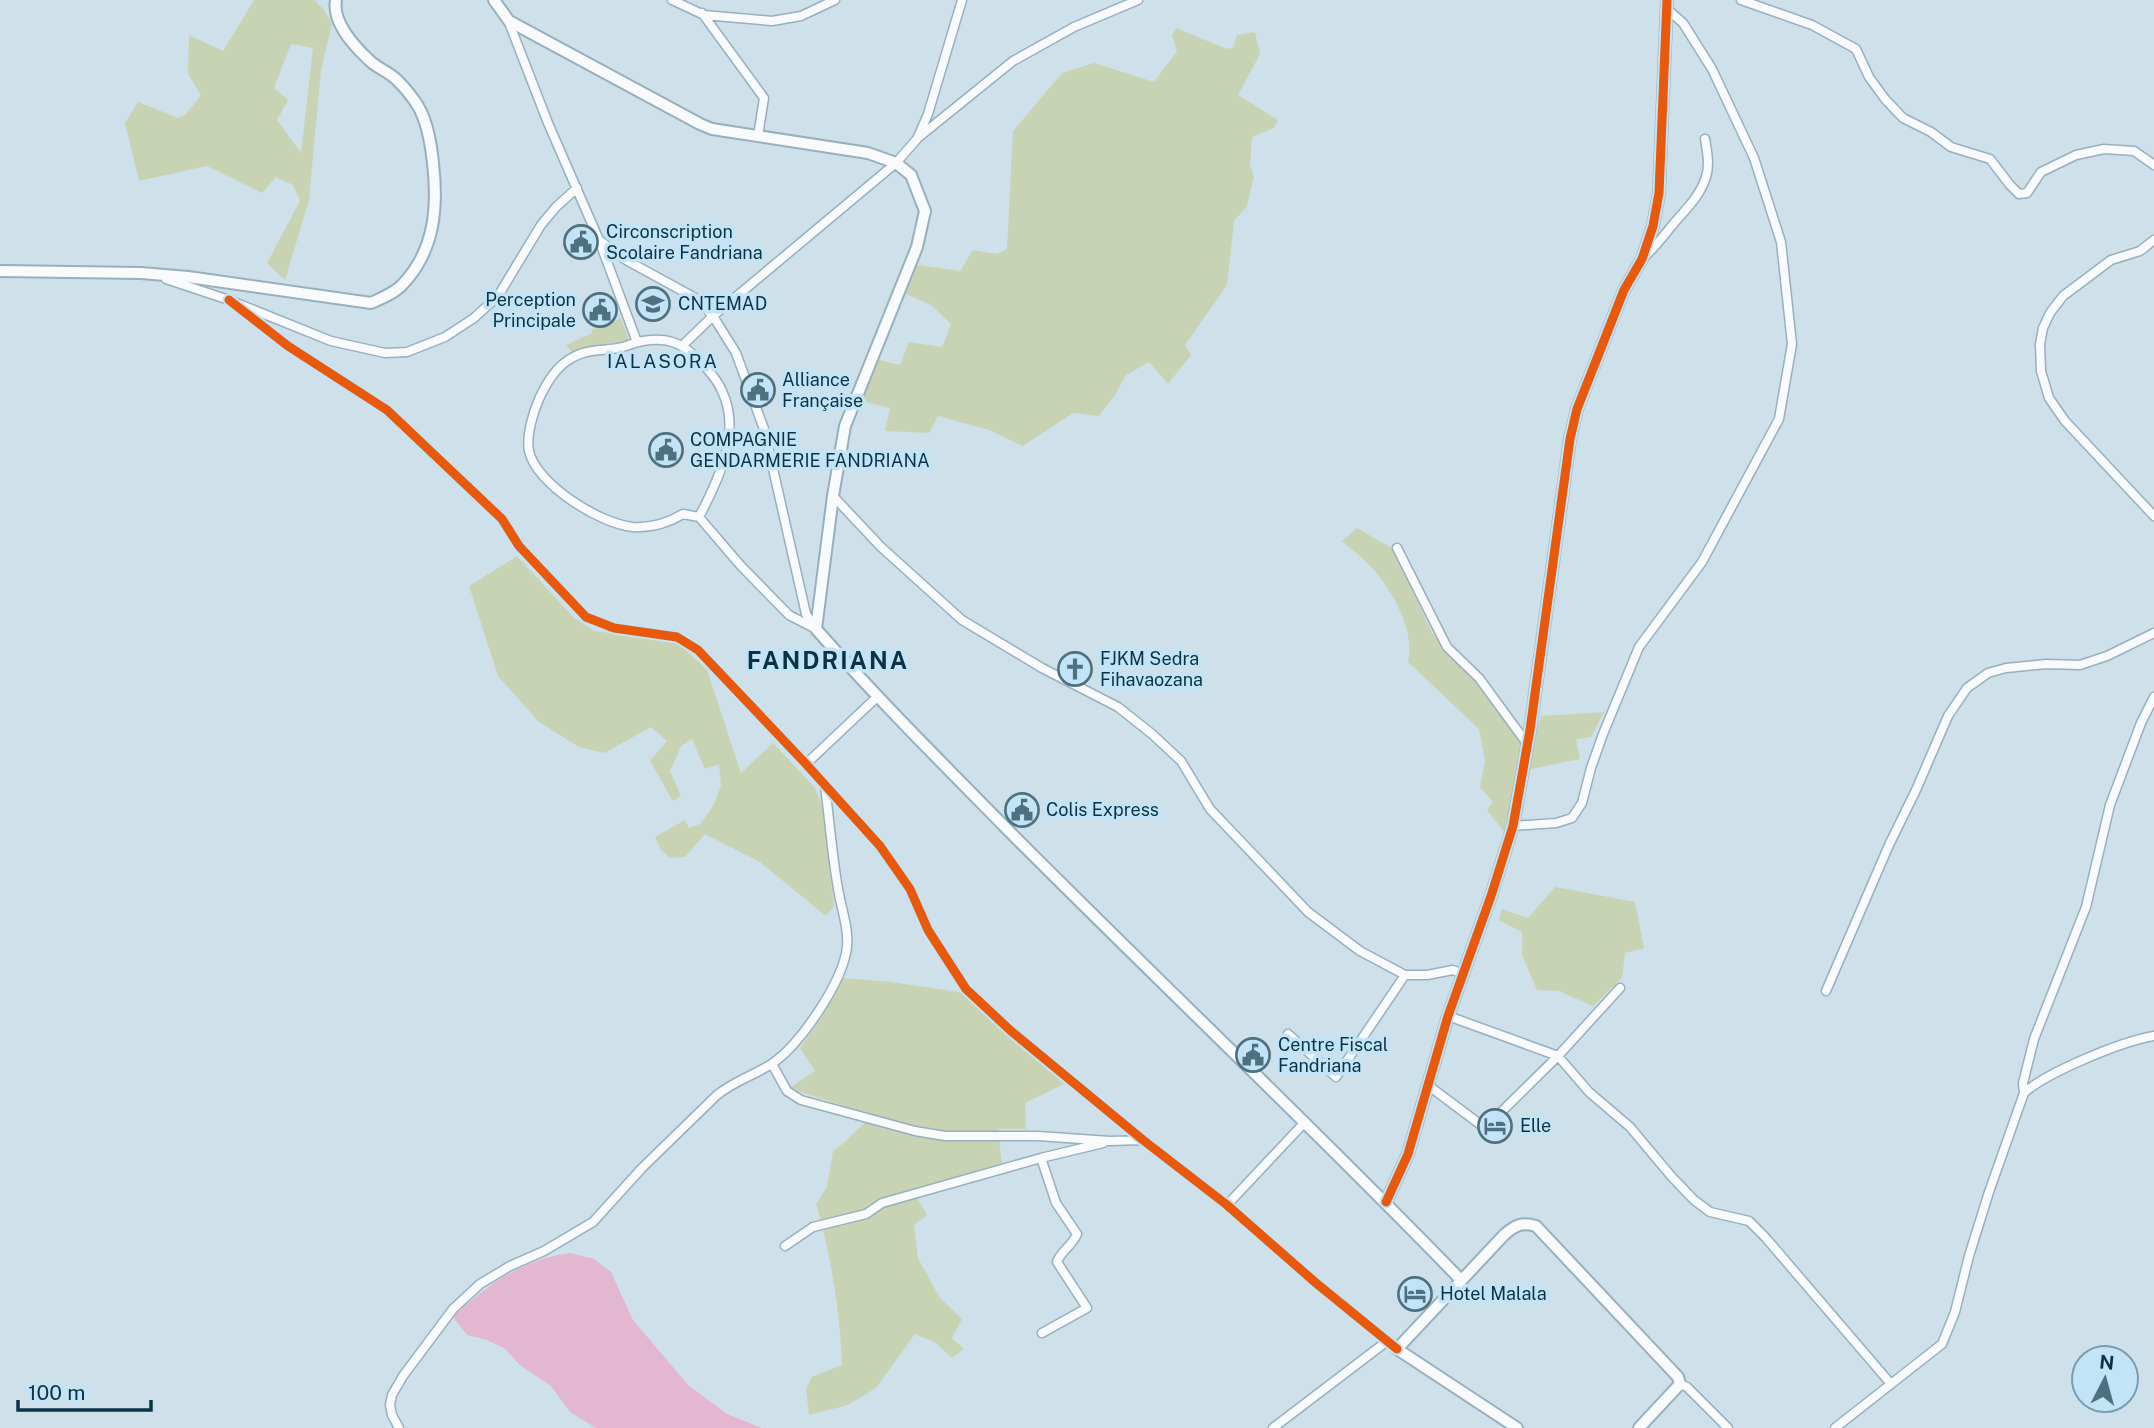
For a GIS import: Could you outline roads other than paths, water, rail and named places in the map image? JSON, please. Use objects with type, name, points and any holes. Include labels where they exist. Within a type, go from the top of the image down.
[{"type":"main road","points":[[0,271],[188,277],[371,303],[403,285],[422,258],[433,232],[436,189],[426,129],[419,107],[397,79],[369,61],[344,30],[334,9],[336,0]]},
{"type":"main road","points":[[494,0],[509,21],[700,124],[712,129],[868,153],[896,163],[911,175],[925,211],[917,247],[845,426],[816,629],[877,697],[1136,959],[1386,1202],[1461,1280]]},
{"type":"main road","points":[[1386,1202],[1408,1154],[1448,1016],[1513,826],[1528,745],[1570,439],[1577,409],[1624,290],[1642,259],[1653,226],[1659,193],[1667,5]]},
{"type":"main road","points":[[1517,1428],[1397,1349],[1514,1226],[1524,1223],[1536,1226],[1678,1377],[1680,1384],[1639,1428]]},
{"type":"street","points":[[500,0],[637,342]]},
{"type":"street","points":[[672,0],[704,15],[772,21],[802,16],[835,0]]},
{"type":"street","points":[[684,0],[704,15],[764,98],[758,136]]},
{"type":"street","points":[[917,139],[928,114],[962,0]]},
{"type":"street","points":[[683,345],[713,316],[896,163],[917,139],[1013,61],[1074,27],[1138,0]]},
{"type":"street","points":[[1741,0],[1812,25],[1856,49],[1869,76],[1903,118],[1931,132],[1951,148],[1990,159],[2019,194],[2027,193],[2041,172],[2090,152],[2104,149],[2134,151],[2154,165]]},
{"type":"street","points":[[1513,826],[1572,818],[1582,803],[1603,734],[1639,647],[1702,562],[1779,419],[1792,344],[1781,242],[1754,158],[1712,69],[1684,23],[1667,5]]},
{"type":"street","points":[[1642,259],[1691,207],[1706,178],[1706,139]]},
{"type":"street","points":[[153,274],[229,299],[331,341],[385,353],[407,352],[444,337],[474,318],[498,296],[541,225],[577,188]]},
{"type":"street","points":[[598,240],[626,260],[699,300],[713,316],[736,353],[764,429],[806,614],[816,629]]},
{"type":"street","points":[[2154,240],[2140,251],[2111,260],[2063,296],[2050,313],[2040,344],[2041,371],[2049,398],[2065,421],[2154,516]]},
{"type":"street","points":[[229,299],[288,346],[387,410],[502,519],[519,546],[586,617],[614,628],[677,637],[698,650],[880,846],[910,889],[929,930],[966,989],[1011,1031],[1227,1205],[1397,1349]]},
{"type":"street","points":[[699,517],[718,480],[728,440],[729,415],[722,390],[701,363],[683,345],[651,339],[622,348],[596,349],[566,362],[544,388],[532,415],[529,451],[541,475],[568,498],[600,517],[632,527],[667,524],[683,514],[699,517],[741,566],[789,615],[816,629]]},
{"type":"street","points":[[833,496],[881,547],[962,620],[1042,668],[1118,707],[1152,734],[1181,761],[1210,809],[1308,912],[1360,951],[1405,975],[1427,975],[1453,970],[1463,974]]},
{"type":"street","points":[[1397,548],[1447,646],[1479,678],[1528,745]]},
{"type":"street","points":[[1826,991],[1948,716],[1967,688],[1988,673],[2006,668],[2046,664],[2080,665],[2107,656],[2154,632]]},
{"type":"street","points":[[806,764],[877,697]]},
{"type":"street","points":[[1835,1428],[1942,1344],[1955,1312],[1989,1192],[2024,1093],[2023,1083],[2034,1039],[2086,907],[2110,805],[2141,723],[2154,697]]},
{"type":"street","points":[[399,1428],[392,1415],[392,1395],[403,1376],[453,1310],[480,1284],[593,1222],[642,1168],[717,1095],[729,1085],[772,1063],[788,1049],[816,1015],[844,959],[847,931],[838,892],[825,785]]},
{"type":"street","points":[[1288,1034],[1336,1077],[1405,975]]},
{"type":"street","points":[[1429,1086],[1485,1128],[1558,1056],[1619,988]]},
{"type":"street","points":[[1448,1016],[1558,1056],[1589,1092],[1630,1127],[1694,1200],[1710,1212],[1749,1221],[1891,1384]]},
{"type":"street","points":[[2024,1093],[2035,1083],[2074,1065],[2154,1036]]},
{"type":"street","points":[[772,1063],[787,1090],[801,1100],[915,1131],[945,1136],[1143,1140]]},
{"type":"street","points":[[1227,1205],[1305,1122]]},
{"type":"street","points":[[785,1246],[813,1227],[866,1214],[882,1203],[1041,1157],[1110,1141]]},
{"type":"street","points":[[1041,1157],[1056,1203],[1077,1234],[1074,1242],[1060,1255],[1057,1262],[1087,1308],[1042,1332]]},
{"type":"street","points":[[1273,1428],[1386,1342]]},
{"type":"street","points":[[1680,1384],[1687,1387],[1727,1428]]},
{"type":"place","name":"Circonscription Scolaire Fandriana","points":[[581,242]]},
{"type":"place","name":"CNTEMAD","points":[[653,304]]},
{"type":"place","name":"Perception Principale","points":[[600,310]]},
{"type":"place","name":"Alliance Française","points":[[758,390]]},
{"type":"place","name":"COMPAGNIE GENDARMERIE FANDRIANA","points":[[666,450]]},
{"type":"place","name":"FJKM Sedra Fihavaozana","points":[[1075,669]]},
{"type":"place","name":"Colis Express","points":[[1022,810]]},
{"type":"place","name":"Centre Fiscal Fandriana","points":[[1253,1055]]},
{"type":"place","name":"Elle","points":[[1495,1126]]},
{"type":"place","name":"Hotel Malala","points":[[1415,1294]]},
{"type":"district","name":"IALASORA","points":[[663,361]]},
{"type":"district","name":"FANDRIANA","points":[[828,661]]}]
